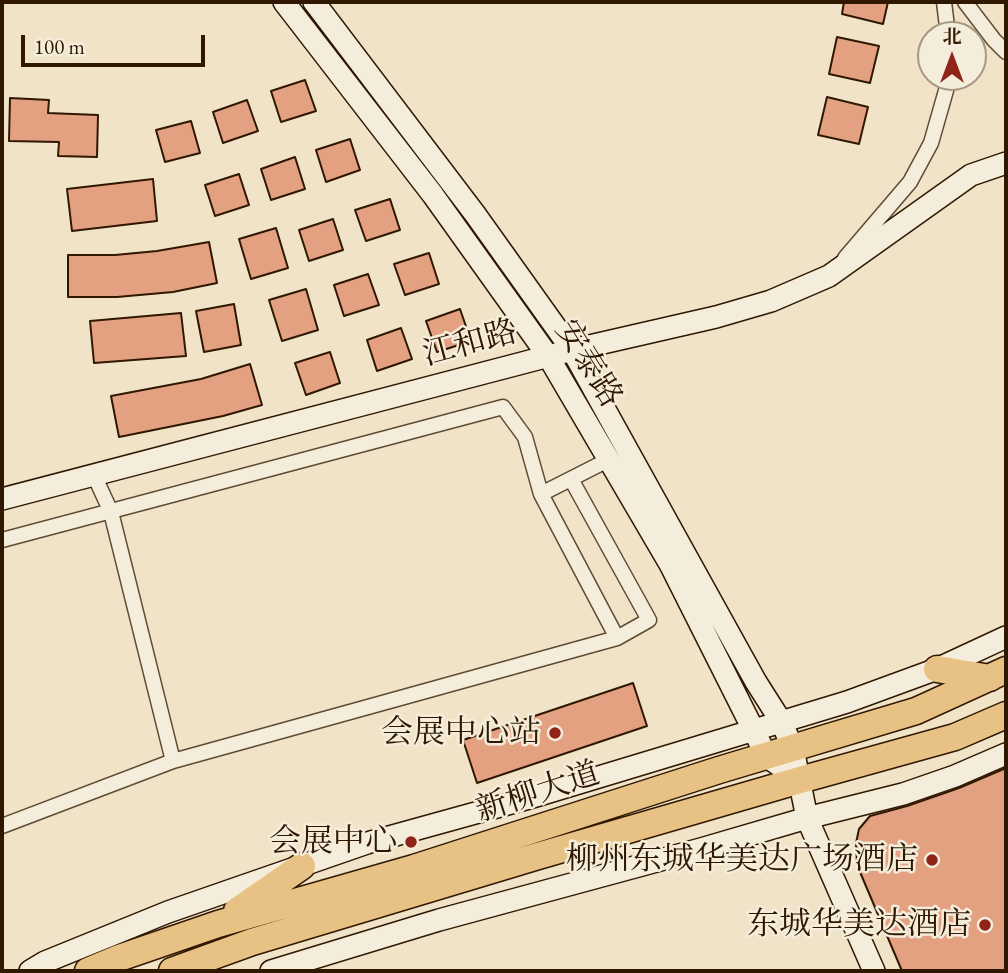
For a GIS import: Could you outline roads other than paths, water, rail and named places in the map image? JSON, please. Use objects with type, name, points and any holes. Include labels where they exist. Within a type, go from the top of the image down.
[{"type":"highway","points":[[937,669],[998,674]]},
{"type":"highway","name":"新柳大道","points":[[88,971],[218,924],[414,868],[719,770],[916,711],[998,674]]},
{"type":"highway","name":"新柳大道","points":[[172,971],[252,942],[800,779],[955,737],[1006,715]]},
{"type":"highway","points":[[218,924],[302,866]]},
{"type":"street","name":"安泰路","points":[[284,2],[433,195],[548,356],[670,566],[767,757]]},
{"type":"street","name":"安泰路","points":[[314,2],[475,214],[572,350],[756,682],[782,723],[793,749],[807,818],[874,971]]},
{"type":"street","points":[[944,2],[946,21]]},
{"type":"street","points":[[965,2],[1006,52]]},
{"type":"street","points":[[829,276],[910,182],[931,143],[944,91]]},
{"type":"street","name":"江和路","points":[[2,499],[548,356],[727,314],[771,300],[829,276],[971,175],[1006,163]]},
{"type":"street","points":[[2,540],[503,407],[525,437],[541,494],[617,638]]},
{"type":"street","points":[[541,494],[610,459]]},
{"type":"street","points":[[94,475],[111,512],[173,761]]},
{"type":"street","points":[[2,826],[173,761],[617,638],[649,620],[571,479]]},
{"type":"street","points":[[30,971],[45,962],[168,912],[302,866],[367,844],[782,723],[937,669],[1006,637]]},
{"type":"street","points":[[271,971],[439,920],[903,794],[1006,754]]},
{"type":"street","points":[[767,757],[800,779]]},
{"type":"place","name":"会展中心站","points":[[555,733]]},
{"type":"place","name":"会展中心","points":[[411,842]]},
{"type":"place","name":"柳州东城华美达广场酒店","points":[[932,860]]},
{"type":"place","name":"东城华美达酒店","points":[[985,925]]}]
